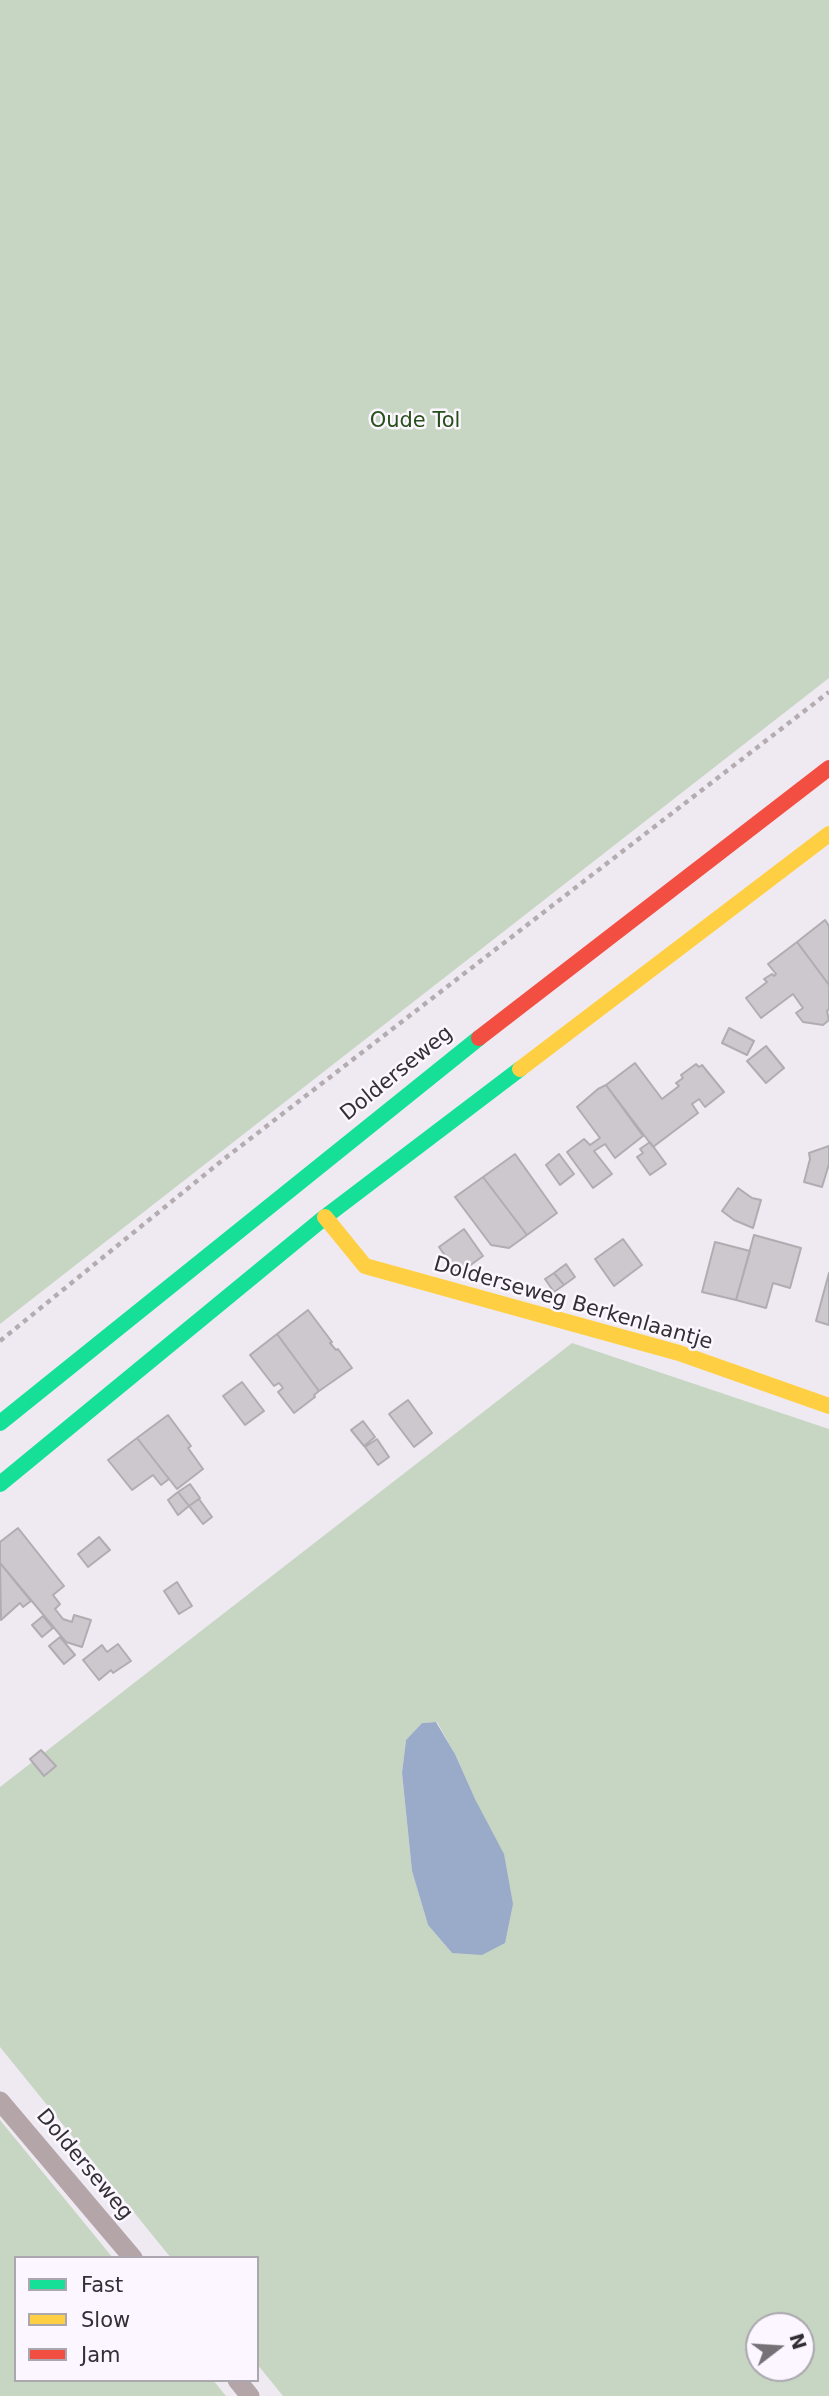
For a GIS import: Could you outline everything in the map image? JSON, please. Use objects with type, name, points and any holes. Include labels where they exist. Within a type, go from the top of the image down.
[{"type":"street","name":"Dolderseweg","points":[[0,1423],[509,1013],[829,768]]},
{"type":"street","points":[[0,1484],[325,1217],[829,834]]},
{"type":"street","name":"Dolderseweg Berkenlaantje","points":[[325,1217],[365,1266],[679,1353],[829,1406]]},
{"type":"lane","name":"Dolderseweg","points":[[0,2101],[131,2256]]},
{"type":"lane","points":[[239,2382],[250,2396]]},
{"type":"path","name":"Dolderseweg","points":[[0,1341],[224,1159],[829,692]]},
{"type":"green space","name":"Oude Tol","points":[[0,0],[829,0],[829,678],[0,1324]]},
{"type":"green space","points":[[572,1343],[829,1429],[829,2396],[283,2396],[259,2366],[259,2256],[169,2256],[0,2047],[0,1787]],"holes":[[[437,1722],[476,1801],[452,1953],[428,1925],[412,1871],[402,1773],[406,1740],[422,1723]]]},
{"type":"green space","points":[[0,2120],[111,2256],[14,2256],[14,2382],[215,2382],[226,2396],[0,2396]]},
{"type":"water","points":[[436,1722],[455,1754],[504,1854],[513,1904],[505,1943],[482,1955],[452,1953],[428,1925],[412,1871],[402,1773],[406,1740],[422,1723]]},
{"type":"building","points":[[825,920],[829,926],[829,985],[797,942]]},
{"type":"building","points":[[797,942],[829,985],[829,1020],[823,1025],[803,1022],[796,1013],[803,1008],[793,994],[761,1018],[746,998],[767,982],[764,979],[776,974],[768,964]]},
{"type":"building","points":[[729,1028],[754,1041],[747,1055],[722,1043]]},
{"type":"building","points":[[766,1046],[784,1068],[766,1083],[747,1061]]},
{"type":"building","points":[[635,1063],[662,1099],[679,1086],[676,1083],[683,1078],[681,1075],[696,1064],[699,1067],[702,1065],[724,1092],[705,1107],[699,1099],[692,1104],[698,1113],[653,1147],[606,1085]]},
{"type":"building","points":[[606,1085],[643,1136],[615,1158],[605,1144],[594,1151],[612,1174],[593,1188],[567,1152],[584,1139],[590,1145],[600,1138],[577,1107]]},
{"type":"building","points":[[650,1142],[666,1164],[650,1175],[637,1157],[643,1153],[640,1149]]},
{"type":"building","points":[[829,1146],[829,1164],[822,1187],[804,1182],[809,1153]]},
{"type":"building","points":[[515,1154],[557,1213],[527,1235],[483,1177]]},
{"type":"building","points":[[559,1154],[574,1174],[560,1185],[546,1165]]},
{"type":"building","points":[[483,1177],[527,1235],[509,1248],[491,1245],[455,1197]]},
{"type":"building","points":[[738,1188],[752,1198],[761,1200],[753,1228],[734,1220],[722,1211]]},
{"type":"building","points":[[464,1229],[483,1256],[458,1274],[439,1247]]},
{"type":"building","points":[[754,1235],[801,1248],[790,1288],[773,1283],[766,1308],[736,1300]]},
{"type":"building","points":[[623,1239],[642,1265],[614,1286],[595,1259]]},
{"type":"building","points":[[715,1242],[750,1251],[736,1300],[702,1292]]},
{"type":"building","points":[[566,1264],[575,1277],[564,1285],[554,1273]]},
{"type":"building","points":[[554,1273],[564,1285],[554,1292],[545,1279]]},
{"type":"building","points":[[829,1273],[829,1325],[816,1321]]},
{"type":"building","points":[[308,1310],[332,1342],[330,1343],[352,1368],[319,1391],[277,1334]]},
{"type":"building","points":[[277,1334],[319,1391],[294,1413],[278,1392],[283,1388],[279,1383],[274,1386],[250,1355]]},
{"type":"building","points":[[242,1382],[264,1411],[245,1425],[223,1396]]},
{"type":"building","points":[[408,1400],[432,1433],[414,1447],[389,1414]]},
{"type":"building","points":[[168,1415],[191,1446],[188,1448],[203,1469],[177,1489],[137,1438]]},
{"type":"building","points":[[363,1421],[375,1437],[364,1446],[351,1430]]},
{"type":"building","points":[[137,1438],[169,1479],[161,1485],[153,1475],[132,1490],[108,1460]]},
{"type":"building","points":[[377,1439],[389,1457],[378,1465],[365,1447]]},
{"type":"building","points":[[190,1484],[200,1498],[189,1506],[178,1492]]},
{"type":"building","points":[[178,1492],[189,1506],[178,1515],[168,1500]]},
{"type":"building","points":[[199,1499],[212,1517],[203,1524],[189,1506]]},
{"type":"building","points":[[18,1528],[64,1586],[53,1595],[60,1604],[55,1609],[63,1619],[72,1622],[74,1615],[91,1620],[82,1647],[66,1642],[0,1563],[0,1542]]},
{"type":"building","points":[[99,1537],[110,1550],[88,1567],[78,1554]]},
{"type":"building","points":[[0,1563],[31,1601],[23,1607],[20,1603],[1,1620]]},
{"type":"building","points":[[177,1582],[192,1606],[179,1614],[164,1591]]},
{"type":"building","points":[[43,1616],[53,1628],[42,1637],[32,1625]]},
{"type":"building","points":[[60,1637],[75,1655],[64,1664],[49,1646]]},
{"type":"building","points":[[118,1644],[131,1661],[113,1673],[111,1670],[99,1680],[83,1660],[102,1645],[107,1652]]},
{"type":"building","points":[[41,1750],[56,1766],[44,1776],[30,1759]]},
{"type":"traffic: fast","points":[[0,1423],[479,1038]]},
{"type":"traffic: fast","points":[[0,1484],[325,1217],[520,1069]]},
{"type":"traffic: slow","points":[[520,1069],[829,834]]},
{"type":"traffic: slow","points":[[325,1217],[365,1266],[679,1353],[829,1406]]},
{"type":"traffic: jam","points":[[479,1038],[829,768]]}]
